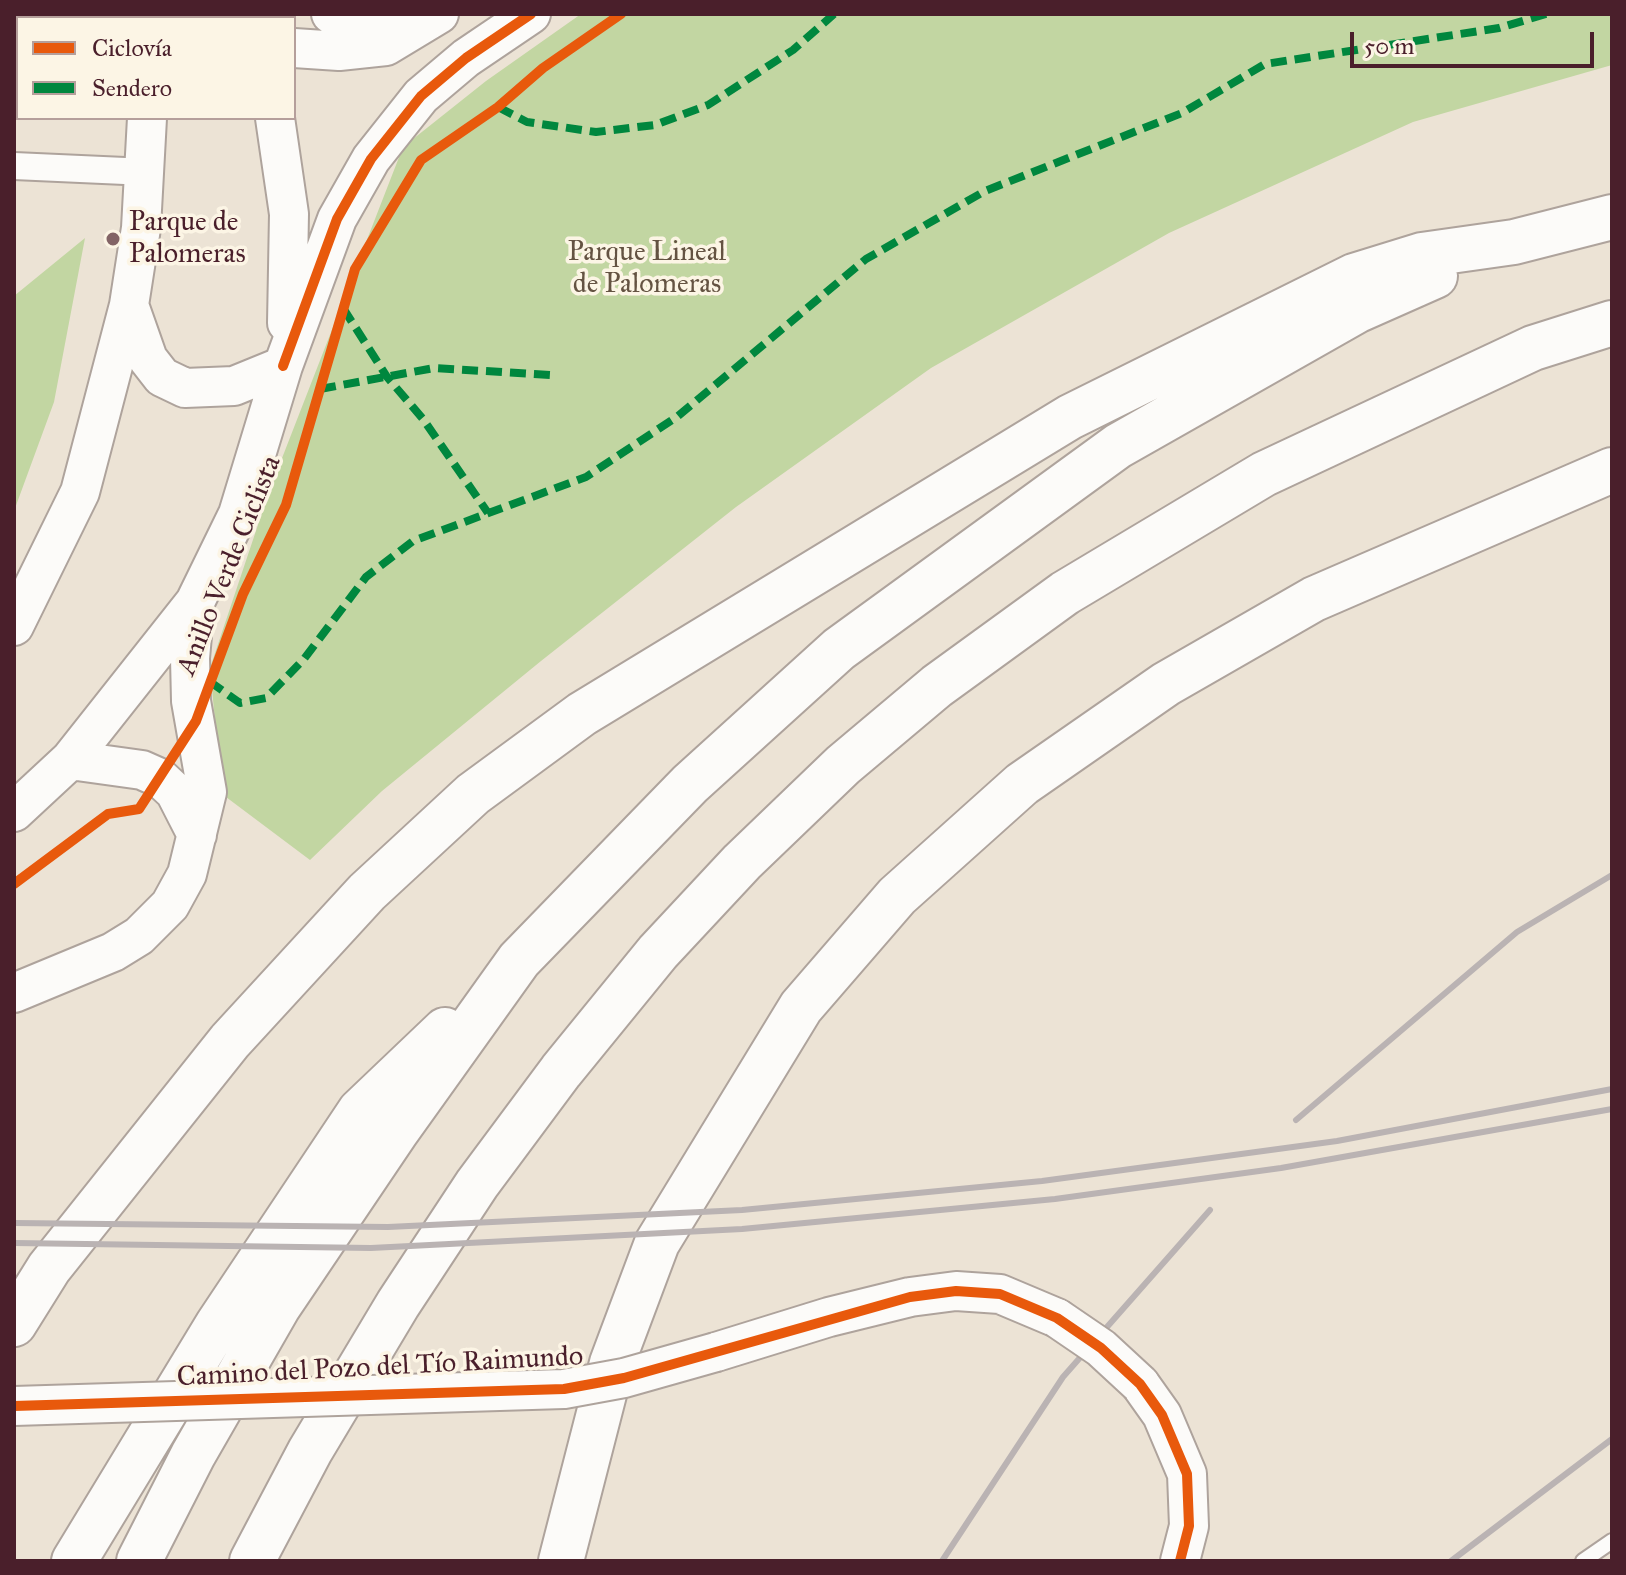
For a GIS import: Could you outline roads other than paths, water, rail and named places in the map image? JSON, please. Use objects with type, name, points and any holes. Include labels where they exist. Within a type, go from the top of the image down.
[{"type":"highway","points":[[14,1324],[49,1268],[230,1041],[367,892],[473,794],[582,714],[1070,417],[1354,276],[1422,255],[1514,242],[1612,217]]},
{"type":"highway","points":[[74,1561],[218,1324],[360,1111],[519,960],[690,784],[839,649],[1118,446],[1356,311],[1514,242]]},
{"type":"highway","points":[[252,1561],[310,1451],[398,1304],[477,1184],[561,1071],[658,952],[742,862],[843,765],[937,686],[1065,593],[1264,474],[1533,348],[1612,323]]},
{"type":"highway","points":[[561,1561],[612,1363],[657,1243],[801,1007],[897,896],[1022,784],[1166,684],[1314,599],[1612,470]]},
{"type":"highway","points":[[139,1561],[193,1455],[278,1307],[396,1132],[519,960]]},
{"type":"main road","points":[[331,14],[343,21],[386,27],[436,14]]},
{"type":"main road","points":[[296,48],[339,51],[386,46],[436,14]]},
{"type":"main road","points":[[14,812],[70,760],[195,602],[238,514],[283,366],[337,219],[371,159],[421,96],[466,58],[531,14]]},
{"type":"main road","points":[[14,626],[80,492],[129,305],[147,172],[147,120]]},
{"type":"main road","points":[[275,120],[289,214],[289,296],[283,366]]},
{"type":"main road","points":[[129,305],[148,359],[162,377],[185,388],[234,386],[283,366]]},
{"type":"main road","points":[[14,993],[113,952],[139,936],[176,895],[187,874],[207,792],[191,701],[190,658],[195,602]]},
{"type":"main road","points":[[70,760],[142,770],[160,778],[175,792],[197,835]]},
{"type":"main road","name":"Camino del Pozo del Tío Raimundo","points":[[14,1406],[564,1389],[624,1378],[829,1317],[910,1297],[956,1291],[1000,1294],[1057,1318],[1101,1348],[1140,1384],[1162,1415],[1187,1474],[1189,1526],[1180,1561]]},
{"type":"street","points":[[14,166],[147,172]]},
{"type":"lane","points":[[1583,1561],[1612,1541]]},
{"type":"railway","points":[[1296,1120],[1517,932],[1612,875]]},
{"type":"railway","points":[[14,1223],[388,1227],[742,1210],[1042,1181],[1337,1141],[1612,1089]]},
{"type":"railway","points":[[14,1243],[371,1248],[742,1229],[1055,1199],[1281,1168],[1612,1109]]},
{"type":"railway","points":[[942,1561],[1063,1377],[1210,1210]]},
{"type":"railway","points":[[1451,1561],[1612,1439]]},
{"type":"place","name":"Parque de Palomeras","points":[[113,239]]},
{"type":"park label","name":"Parque Lineal de Palomeras","points":[[647,269]]}]
